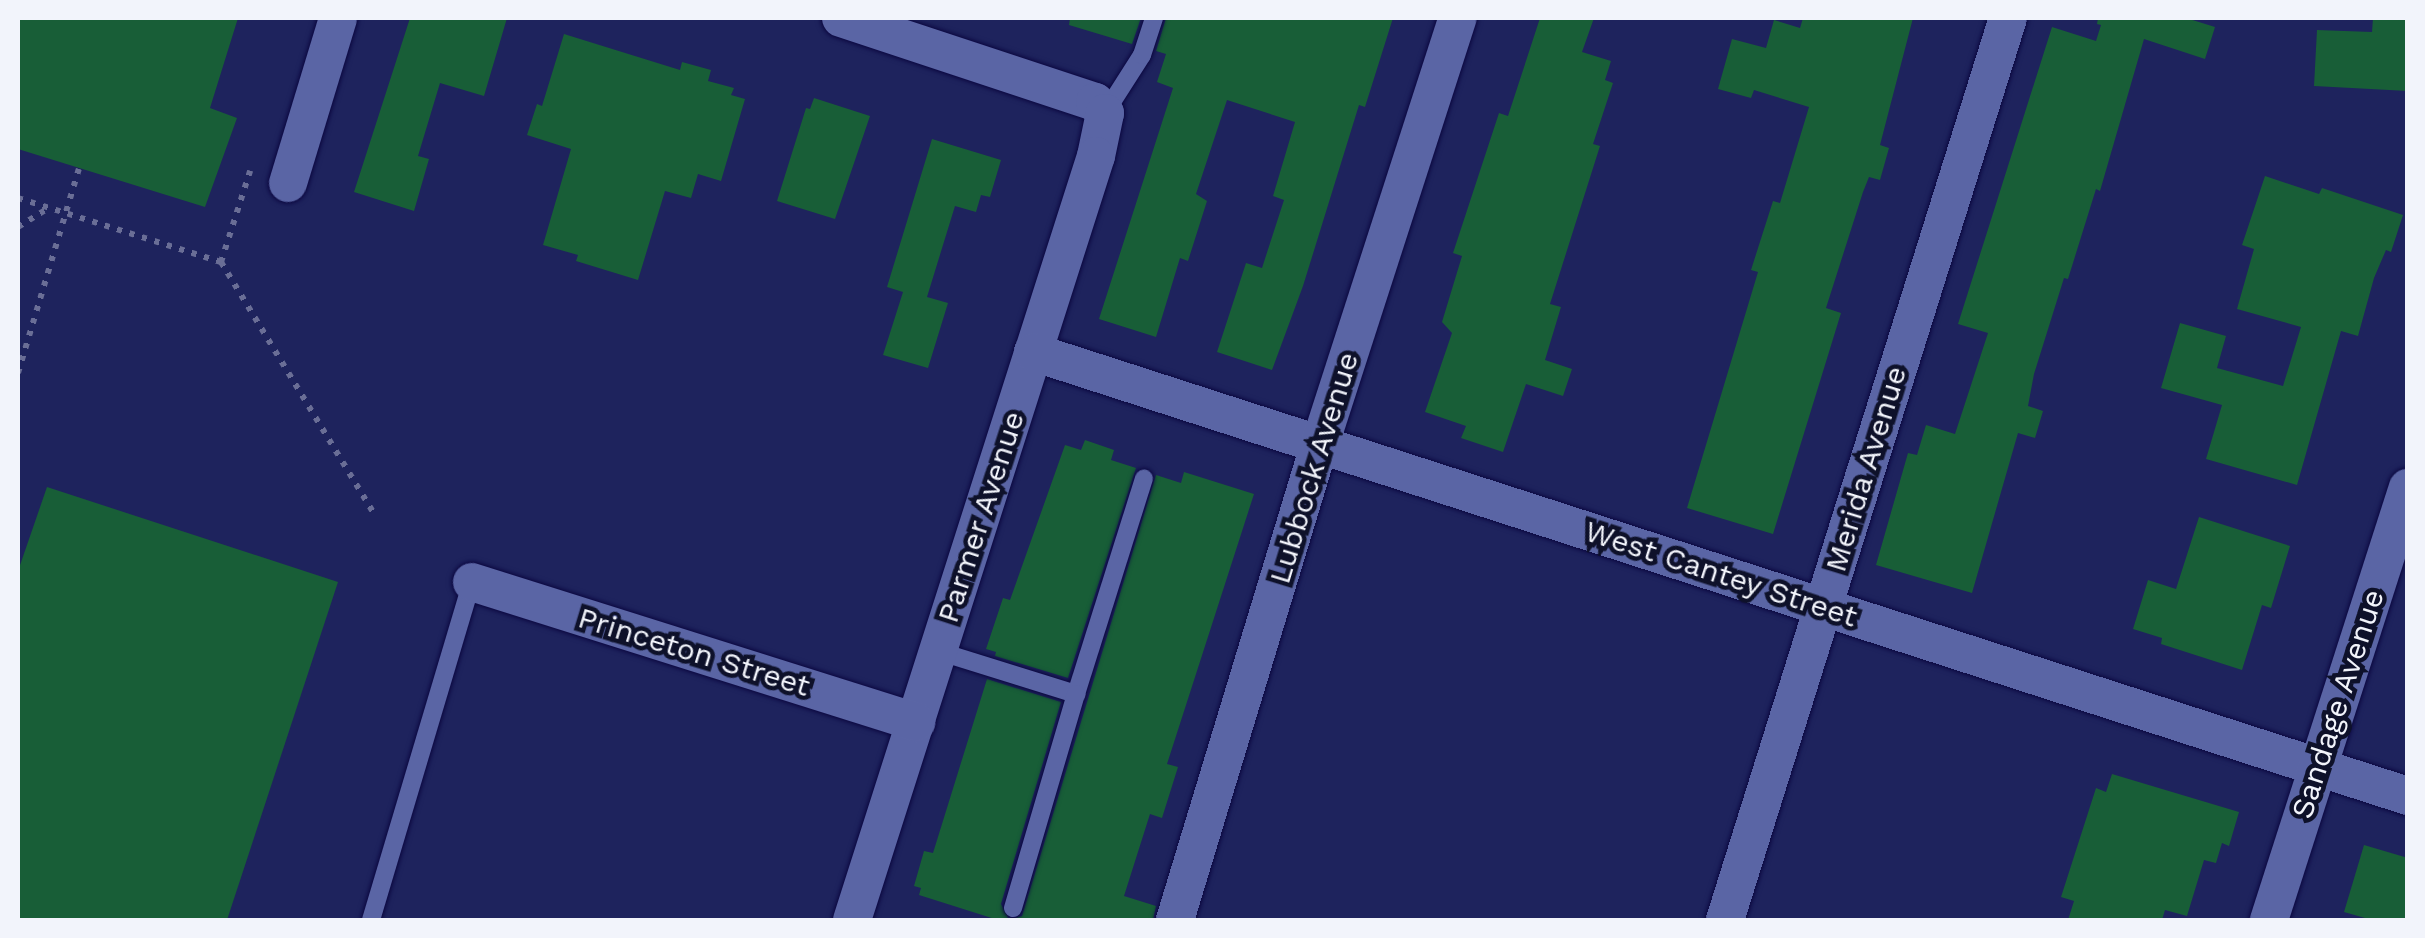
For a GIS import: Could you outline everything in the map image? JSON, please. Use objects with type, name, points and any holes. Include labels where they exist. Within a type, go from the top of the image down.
[{"type":"street","points":[[288,183],[338,18]]},
{"type":"street","name":"Lubbock Avenue","points":[[1175,920],[1320,444],[1458,18]]},
{"type":"street","name":"Merida Avenue","points":[[1725,920],[2008,18]]},
{"type":"street","points":[[864,21],[1095,102],[1105,113]]},
{"type":"street","name":"Parmer Avenue","points":[[852,920],[1096,156],[1105,113]]},
{"type":"street","name":"West Cantey Street","points":[[1033,352],[2408,796]]},
{"type":"street","name":"Sandage Avenue","points":[[2269,920],[2408,488]]},
{"type":"street","name":"Princeton Street","points":[[472,582],[916,722]]},
{"type":"lane","points":[[1105,113],[1142,55],[1154,18]]},
{"type":"lane","points":[[1012,908],[1144,478]]},
{"type":"lane","points":[[370,920],[472,582]]},
{"type":"lane","points":[[938,650],[1076,694]]},
{"type":"path","points":[[221,262],[252,167]]},
{"type":"path","points":[[18,372],[79,169]]},
{"type":"path","points":[[18,198],[221,262],[376,518]]},
{"type":"path","points":[[18,227],[49,208]]},
{"type":"building","points":[[18,18],[238,18],[210,108],[237,118],[205,207],[18,149]]},
{"type":"building","points":[[410,18],[507,18],[484,96],[440,83],[418,156],[429,159],[414,211],[354,192]]},
{"type":"building","points":[[1070,18],[1141,18],[1132,44],[1069,25]]},
{"type":"building","points":[[1166,18],[1393,18],[1365,107],[1359,105],[1303,286],[1272,370],[1217,352],[1246,263],[1262,268],[1284,200],[1273,196],[1295,122],[1227,100],[1196,194],[1207,201],[1188,261],[1180,258],[1156,337],[1099,319],[1173,88],[1157,82],[1166,54],[1156,51]]},
{"type":"building","points":[[1540,18],[1594,18],[1582,52],[1611,61],[1605,80],[1613,83],[1593,144],[1600,146],[1550,304],[1561,307],[1545,360],[1572,369],[1563,396],[1526,384],[1503,452],[1461,438],[1466,426],[1425,412],[1452,333],[1442,322],[1462,256],[1453,253],[1499,113],[1508,116]]},
{"type":"building","points":[[1803,18],[1913,18],[1880,145],[1889,148],[1880,180],[1869,177],[1863,192],[1826,308],[1841,313],[1773,534],[1687,508],[1758,272],[1751,270],[1773,201],[1780,203],[1809,107],[1754,90],[1751,98],[1718,89],[1732,39],[1766,48],[1774,20],[1800,28]]},
{"type":"building","points":[[2098,18],[2186,18],[2215,27],[2205,59],[2144,39],[2100,191],[2096,189],[2034,374],[2028,406],[2043,411],[2035,438],[2018,433],[1972,593],[1876,565],[1908,453],[1917,455],[1926,425],[1955,434],[1988,333],[1958,324],[2052,27],[2096,41],[2101,25],[2097,24]]},
{"type":"building","points":[[2373,18],[2408,18],[2408,91],[2314,86],[2317,30],[2372,32]]},
{"type":"building","points":[[564,34],[680,70],[682,62],[711,70],[708,81],[734,88],[731,95],[745,99],[721,181],[698,174],[691,198],[665,191],[638,280],[576,261],[578,255],[543,245],[571,149],[527,135],[537,104],[542,106]]},
{"type":"building","points":[[814,98],[870,116],[835,219],[777,201],[806,108],[810,109]]},
{"type":"building","points":[[932,139],[1001,160],[990,197],[981,195],[976,212],[955,206],[927,297],[948,303],[928,368],[883,355],[903,292],[887,287]]},
{"type":"building","points":[[2265,176],[2319,194],[2322,188],[2403,215],[2391,252],[2386,250],[2374,278],[2358,336],[2341,331],[2297,485],[2206,459],[2222,405],[2161,388],[2180,323],[2226,336],[2217,368],[2283,386],[2301,327],[2237,309],[2254,249],[2242,245]]},
{"type":"building","points":[[1085,440],[1114,450],[1111,460],[1136,468],[1068,678],[995,656],[996,652],[986,649],[1003,598],[1010,600],[1065,445],[1081,450]]},
{"type":"building","points":[[1184,472],[1254,494],[1167,764],[1178,767],[1162,818],[1150,814],[1124,896],[1156,906],[1153,920],[1009,920],[1022,916],[1156,475],[1181,483]]},
{"type":"building","points":[[47,487],[338,582],[227,920],[18,920],[18,571]]},
{"type":"building","points":[[2199,517],[2290,546],[2271,608],[2262,605],[2242,670],[2161,644],[2162,638],[2133,629],[2148,580],[2176,589]]},
{"type":"building","points":[[987,679],[1061,702],[1001,904],[1009,920],[919,895],[921,888],[914,886],[924,851],[933,853]]},
{"type":"building","points":[[2112,774],[2239,812],[2229,846],[2222,843],[2216,863],[2204,860],[2187,916],[2165,910],[2162,920],[2068,920],[2074,901],[2061,897],[2096,788],[2106,792]]},
{"type":"building","points":[[2364,845],[2408,858],[2408,920],[2372,920],[2344,912]]}]
